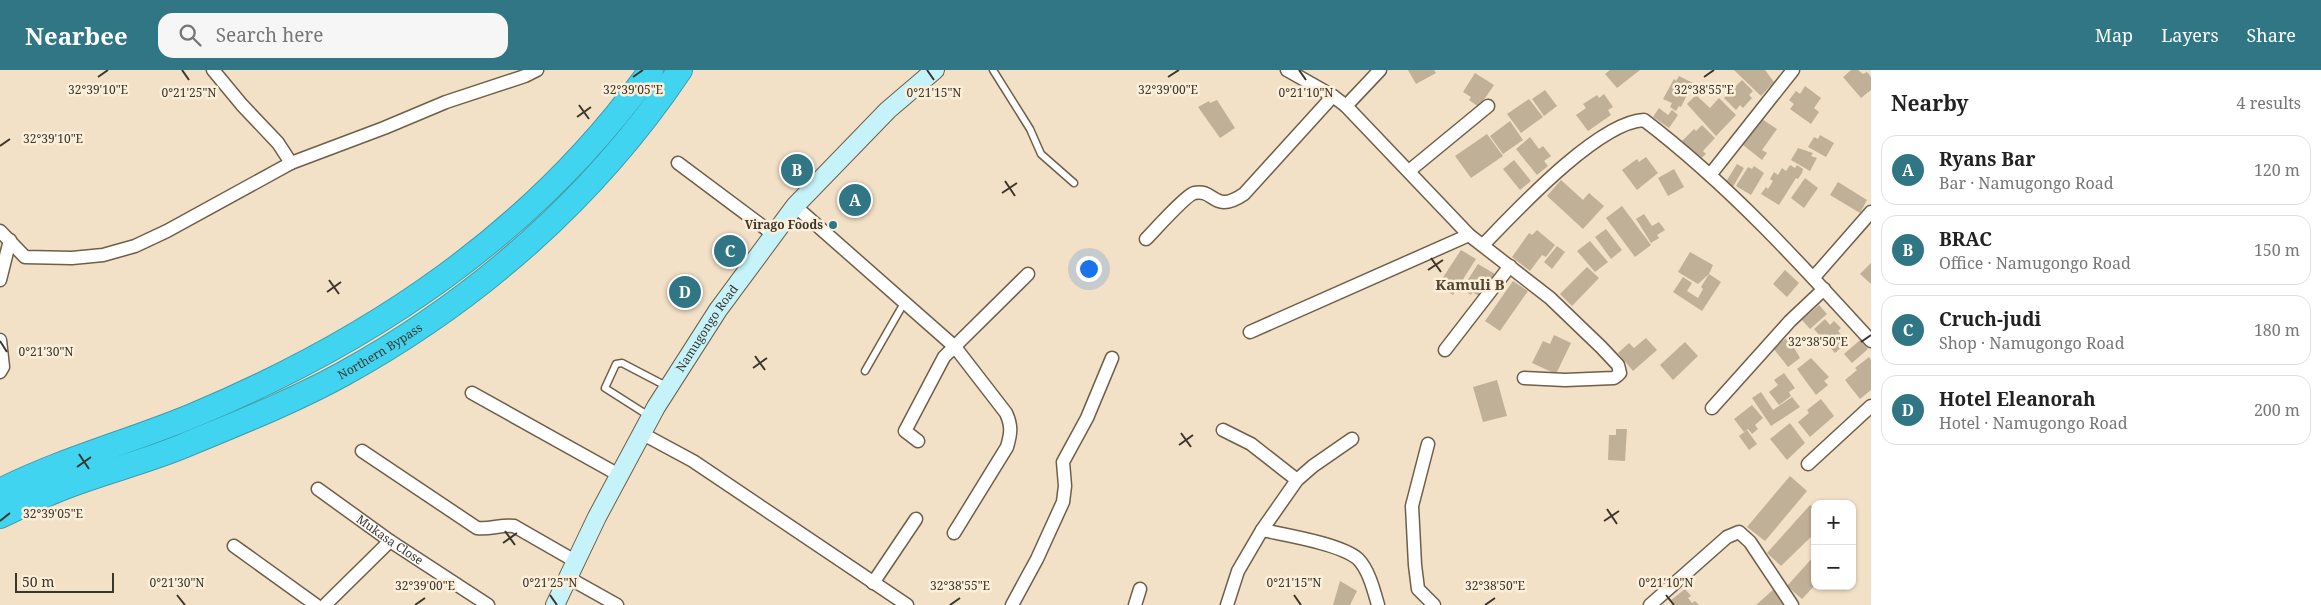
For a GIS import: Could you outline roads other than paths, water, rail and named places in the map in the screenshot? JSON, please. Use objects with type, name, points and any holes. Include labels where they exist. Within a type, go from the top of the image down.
[{"type":"highway","points":[[0,491],[69,462],[192,416],[306,364],[416,298],[501,233],[579,159],[628,103],[651,70]]},
{"type":"highway","name":"Northern Bypass","points":[[0,516],[57,490],[180,447],[260,414],[341,375],[420,328],[492,276],[550,225],[611,160],[680,70]]},
{"type":"main road","name":"Namugongo Road","points":[[555,605],[575,561],[641,433],[668,387],[718,310],[795,206],[888,110],[934,70]]},
{"type":"street","points":[[213,70],[242,105],[278,143],[291,163]]},
{"type":"street","points":[[0,231],[25,256],[72,258],[103,255],[135,246],[291,163],[446,102],[525,76],[537,70]]},
{"type":"street","points":[[1287,70],[1333,96],[1346,106],[1469,235],[1556,304],[1601,347],[1618,365],[1620,370],[1614,378],[1565,380],[1524,378]]},
{"type":"street","points":[[1346,106],[1380,70]]},
{"type":"street","points":[[1710,175],[1792,70]]},
{"type":"street","points":[[1146,239],[1191,194],[1202,192],[1224,204],[1233,202],[1244,194],[1333,96]]},
{"type":"street","points":[[1409,171],[1488,106]]},
{"type":"street","points":[[1483,246],[1524,202],[1581,152],[1619,126],[1633,121],[1644,120],[1710,175],[1814,277],[1871,341]]},
{"type":"street","points":[[678,163],[773,234]]},
{"type":"street","points":[[795,206],[955,347],[1006,413],[1012,433],[1008,447],[954,533]]},
{"type":"street","points":[[1814,277],[1871,212]]},
{"type":"street","points":[[1250,332],[1469,235]]},
{"type":"street","points":[[0,280],[10,240]]},
{"type":"street","points":[[1445,350],[1510,266]]},
{"type":"street","points":[[918,441],[905,431],[944,357],[1028,274]]},
{"type":"street","points":[[1712,408],[1790,322],[1824,289]]},
{"type":"street","points":[[0,340],[3,366],[0,372]]},
{"type":"street","points":[[1012,605],[1037,559],[1064,502],[1063,462],[1087,418],[1112,358]]},
{"type":"street","points":[[472,393],[619,475]]},
{"type":"street","points":[[1808,464],[1871,406]]},
{"type":"street","points":[[1224,430],[1252,444],[1296,480]]},
{"type":"street","points":[[641,433],[693,461],[907,605]]},
{"type":"street","points":[[1227,605],[1238,572],[1262,530],[1296,480],[1352,439]]},
{"type":"street","points":[[1428,444],[1412,506],[1418,589],[1434,605]]},
{"type":"street","points":[[362,451],[477,528],[489,530],[508,525],[514,526],[575,561]]},
{"type":"street","name":"Mukasa Close","points":[[318,488],[390,541],[488,605]]},
{"type":"street","points":[[873,583],[916,519]]},
{"type":"street","points":[[1262,530],[1298,537],[1348,552],[1359,560],[1367,574],[1378,605]]},
{"type":"street","points":[[1650,605],[1727,537],[1739,532],[1750,542],[1792,605]]},
{"type":"street","points":[[325,605],[390,541]]},
{"type":"street","points":[[234,546],[316,605]]},
{"type":"street","points":[[567,577],[617,605]]},
{"type":"street","points":[[1135,605],[1140,589]]},
{"type":"lane","points":[[993,70],[1030,129],[1041,154],[1074,183]]},
{"type":"lane","points":[[865,371],[904,303]]},
{"type":"lane","points":[[650,417],[605,388],[616,364],[622,363],[668,387]]},
{"type":"place","name":"BRAC","points":[[797,170]]},
{"type":"place","name":"Ryans Bar","points":[[855,200]]},
{"type":"place","name":"Virago Foods","points":[[833,225]]},
{"type":"place","name":"Cruch-judi","points":[[730,251]]},
{"type":"place","name":"Hotel Eleanorah","points":[[685,292]]},
{"type":"district","name":"Kamuli B","points":[[1470,285]]}]
